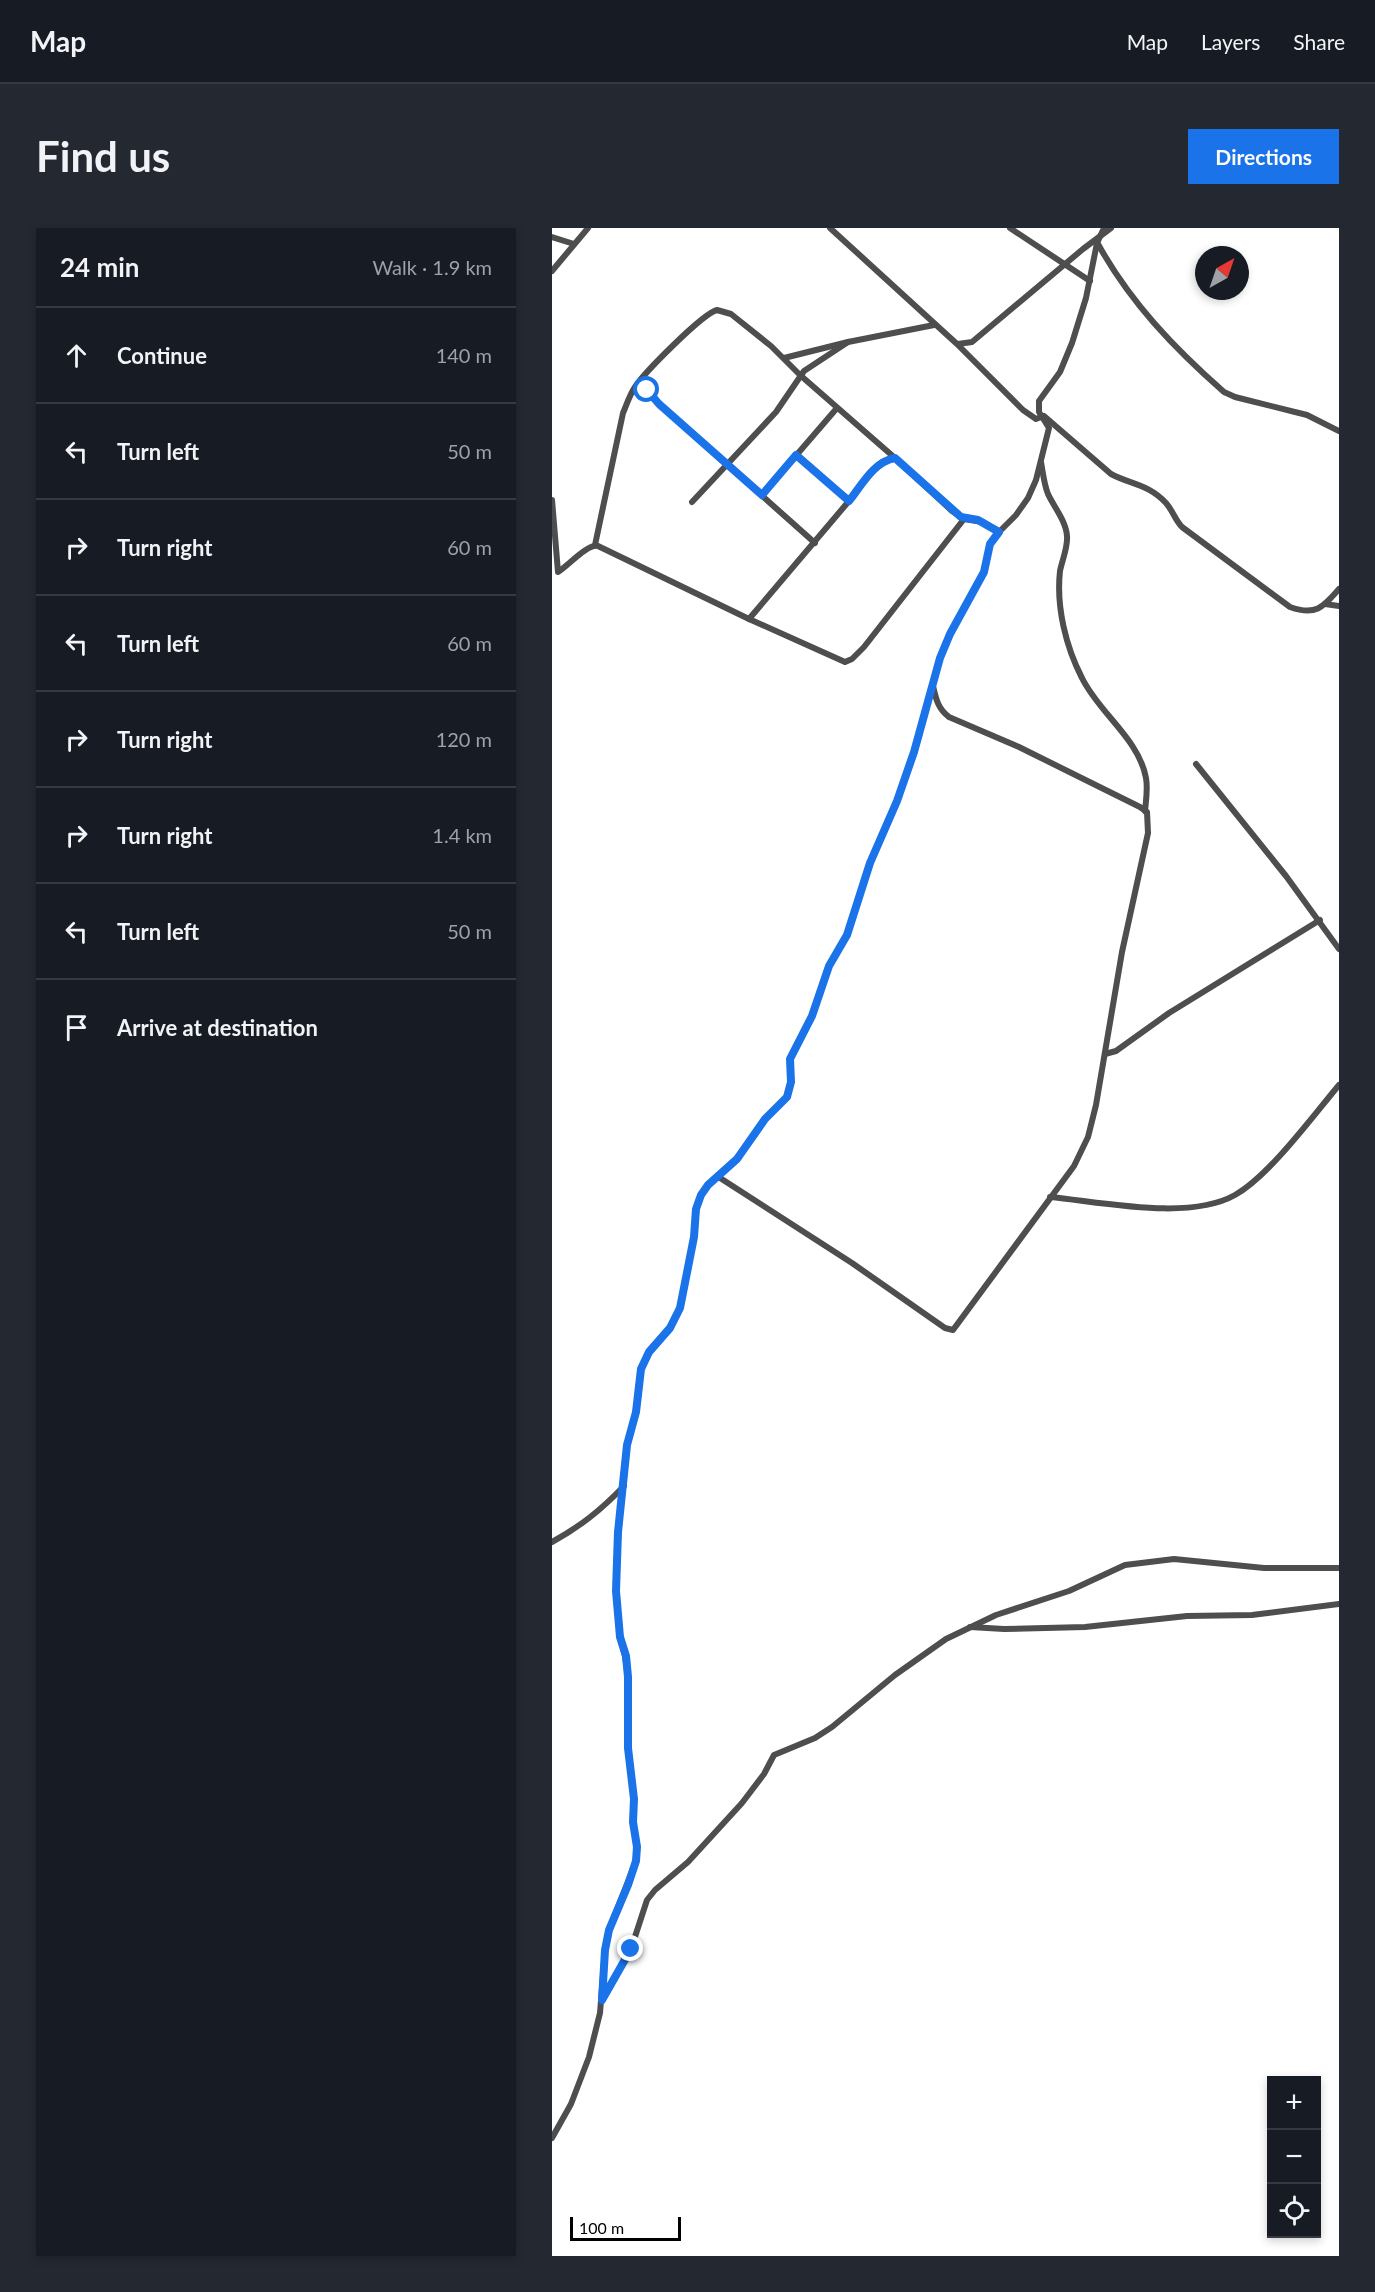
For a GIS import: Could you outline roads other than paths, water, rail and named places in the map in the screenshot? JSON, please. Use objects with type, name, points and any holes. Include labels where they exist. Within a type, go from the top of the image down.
[{"type":"street","points":[[552,271],[588,228]]},
{"type":"street","points":[[830,228],[957,344],[1023,410],[1036,419],[1040,415]]},
{"type":"street","points":[[1010,228],[1090,281]]},
{"type":"street","points":[[957,344],[972,342],[1103,231],[1111,228]]},
{"type":"street","points":[[552,2138],[572,2104],[589,2057],[602,2000],[605,1950],[609,1930],[636,1861],[634,1799],[628,1748],[628,1677],[626,1656],[620,1637],[616,1591],[619,1524],[627,1445],[636,1412],[641,1369],[649,1352],[676,1319],[692,1249],[696,1209],[701,1195],[717,1176],[737,1159],[765,1119],[787,1097],[791,1082],[790,1059],[812,1016],[829,966],[847,935],[870,863],[897,801],[914,752],[933,683],[950,634],[984,572],[990,544],[1028,498],[1049,428],[1040,415],[1039,401],[1060,372],[1072,343],[1090,281],[1097,243],[1103,231]]},
{"type":"street","points":[[552,237],[574,244]]},
{"type":"street","points":[[1097,243],[1113,271],[1150,320],[1224,392],[1235,397],[1307,415],[1339,431]]},
{"type":"street","points":[[594,545],[623,413],[630,396],[643,377],[705,316],[717,310],[730,314],[784,358],[952,511],[964,519],[978,520],[999,532]]},
{"type":"street","points":[[784,358],[848,342],[934,325]]},
{"type":"street","points":[[692,502],[777,412],[800,375],[848,342]]},
{"type":"street","points":[[643,377],[652,397],[815,543]]},
{"type":"street","points":[[762,495],[837,408]]},
{"type":"street","points":[[1040,415],[1111,474],[1139,484],[1156,494],[1168,505],[1182,527],[1290,608],[1303,612],[1313,611],[1325,604],[1339,589]]},
{"type":"street","points":[[796,455],[849,501]]},
{"type":"street","points":[[749,619],[815,543],[874,469],[882,462],[895,458]]},
{"type":"street","points":[[717,1176],[852,1263],[950,1330],[957,1326],[1074,1166],[1088,1137],[1096,1105],[1122,952],[1148,833],[1148,818],[1145,810],[1146,778],[1141,764],[1123,734],[1094,699],[1082,679],[1068,642],[1061,608],[1060,573],[1067,537],[1066,530],[1048,494],[1041,459]]},
{"type":"street","points":[[552,500],[558,572],[572,563],[586,548],[594,545],[836,660],[845,662],[852,659],[964,519]]},
{"type":"street","points":[[1325,604],[1339,606]]},
{"type":"street","points":[[933,683],[937,702],[949,717],[1091,781],[1145,810]]},
{"type":"street","points":[[1196,764],[1262,844],[1320,920],[1339,949]]},
{"type":"street","points":[[1105,1054],[1116,1051],[1169,1013],[1320,920]]},
{"type":"street","points":[[1050,1197],[1164,1209],[1189,1208],[1215,1203],[1235,1195],[1256,1180],[1339,1085]]},
{"type":"street","points":[[552,1542],[573,1531],[597,1513],[624,1486]]},
{"type":"street","points":[[602,2000],[631,1949],[647,1900],[654,1890],[688,1862],[742,1803],[764,1774],[774,1755],[815,1738],[832,1727],[895,1675],[946,1639],[1009,1610],[1069,1591],[1125,1565],[1174,1559],[1264,1568],[1339,1568]]},
{"type":"street","points":[[970,1627],[1004,1629],[1085,1627],[1187,1616],[1252,1614],[1339,1604]]}]
